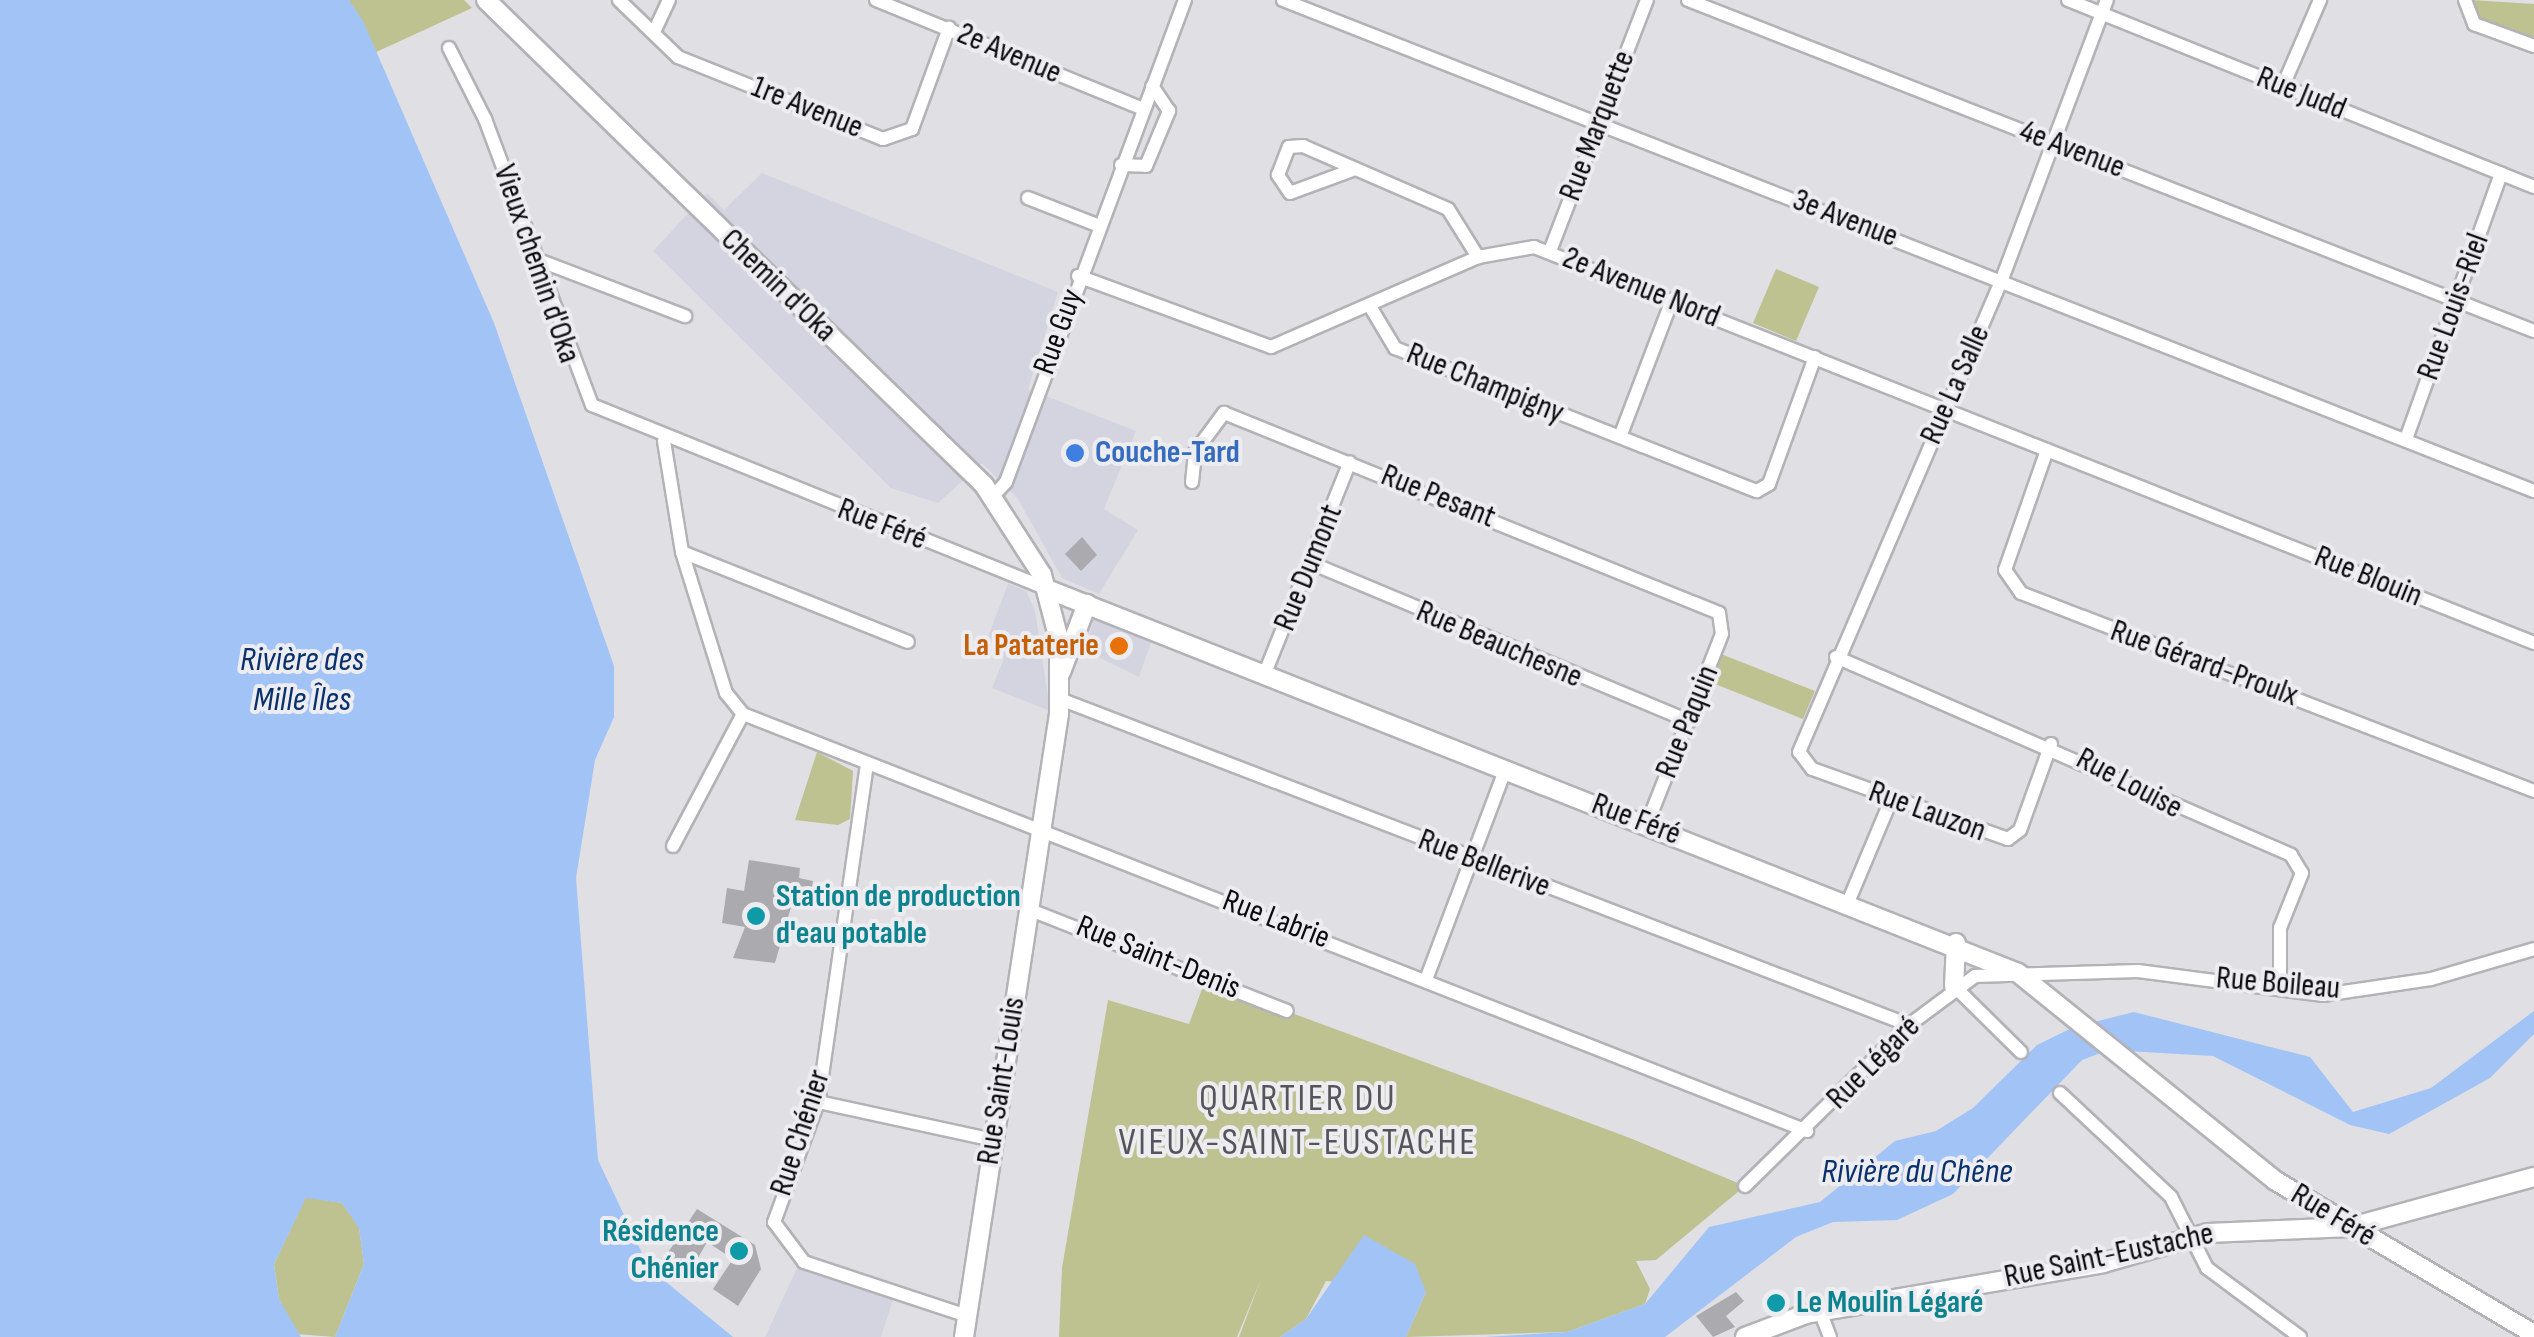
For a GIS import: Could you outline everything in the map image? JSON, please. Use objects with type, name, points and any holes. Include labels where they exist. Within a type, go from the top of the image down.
[{"type":"street","name":"Chemin d'Oka","points":[[486,0],[993,496],[1047,589]]},
{"type":"street","name":"1re Avenue","points":[[618,0],[678,56],[882,139],[912,129],[949,28]]},
{"type":"street","points":[[654,32],[669,0]]},
{"type":"street","name":"2e Avenue","points":[[876,0],[1142,109]]},
{"type":"street","name":"Rue Guy","points":[[993,496],[1006,482],[1097,224],[1185,0]]},
{"type":"street","name":"3e Avenue","points":[[1283,0],[2534,490]]},
{"type":"street","name":"Rue Marquette","points":[[1550,251],[1647,0]]},
{"type":"street","name":"4e Avenue","points":[[1688,0],[2534,331]]},
{"type":"street","name":"Rue Judd","points":[[2068,0],[2104,7],[2283,86],[2534,187]]},
{"type":"street","points":[[2283,86],[2320,0]]},
{"type":"street","points":[[2465,0],[2474,24],[2534,46]]},
{"type":"street","name":"Rue La Salle","points":[[1805,764],[1800,752],[1836,657],[2002,279],[2104,7]]},
{"type":"street","name":"Vieux chemin d'Oka","points":[[448,48],[485,119],[585,397],[664,441]]},
{"type":"street","points":[[1121,165],[1146,166],[1169,112],[1152,86]]},
{"type":"street","points":[[1355,169],[1290,194],[1278,175],[1289,147],[1355,169],[1448,209],[1478,257]]},
{"type":"street","name":"Rue Louis-Riel","points":[[2406,439],[2501,174]]},
{"type":"street","points":[[1028,198],[1097,224]]},
{"type":"street","name":"2e Avenue Nord","points":[[1078,276],[1271,347],[1371,308],[1478,257],[1511,246],[1550,251],[2202,511]]},
{"type":"street","points":[[534,258],[685,316]]},
{"type":"street","points":[[1620,437],[1672,300]]},
{"type":"street","name":"Rue Champigny","points":[[1371,308],[1395,348],[1620,437],[1764,488],[1816,357]]},
{"type":"street","name":"Rue Pesant","points":[[1192,482],[1195,452],[1224,413],[1722,618]]},
{"type":"street","points":[[664,441],[682,552],[726,694],[743,714],[673,846]]},
{"type":"street","name":"Rue Féré","points":[[664,441],[1956,943],[2018,973],[2121,1059],[2351,1228],[2534,1334]]},
{"type":"street","name":"Rue Gérard-Proulx","points":[[2047,450],[2005,570],[2021,593],[2534,791]]},
{"type":"street","name":"Rue Dumont","points":[[1264,673],[1350,462]]},
{"type":"street","name":"Rue Blouin","points":[[2202,511],[2534,643]]},
{"type":"street","points":[[682,552],[908,642]]},
{"type":"street","name":"Rue Beauchesne","points":[[1311,564],[1689,722]]},
{"type":"street","name":"Rue Saint-Louis","points":[[964,1337],[1060,699],[1061,672],[1047,589]]},
{"type":"street","points":[[1061,672],[1087,604]]},
{"type":"street","name":"Rue Paquin","points":[[1646,824],[1689,722],[1722,618]]},
{"type":"street","name":"Rue Louise","points":[[1836,657],[2051,744],[2147,799],[2299,862],[2280,928],[2280,989]]},
{"type":"street","name":"Rue Bellerive","points":[[1060,699],[1909,1026]]},
{"type":"street","name":"Rue Labrie","points":[[743,714],[1427,977],[1808,1131]]},
{"type":"street","name":"Rue Lauzon","points":[[1805,764],[1891,800],[2008,839],[2020,830],[2051,744]]},
{"type":"street","name":"Rue Chénier","points":[[867,764],[818,1102],[778,1194],[782,1244],[804,1262],[967,1316]]},
{"type":"street","points":[[1427,977],[1506,768]]},
{"type":"street","points":[[1850,900],[1891,800]]},
{"type":"street","name":"Rue Saint-Denis","points":[[1028,909],[1287,1011]]},
{"type":"street","points":[[1956,943],[1954,986],[2021,1052]]},
{"type":"street","name":"Rue Boileau","points":[[2018,973],[2138,970],[2323,995],[2407,983],[2534,949]]},
{"type":"street","points":[[1954,986],[2018,973]]},
{"type":"street","name":"Rue Légaré","points":[[1745,1186],[1808,1131],[1909,1026],[1954,986]]},
{"type":"street","points":[[2060,1093],[2171,1197],[2208,1268],[2278,1331],[2300,1337]]},
{"type":"street","points":[[818,1102],[994,1140]]},
{"type":"street","name":"Rue Saint-Eustache","points":[[1745,1337],[1820,1311],[2103,1263],[2191,1237],[2351,1228],[2534,1177]]},
{"type":"street","points":[[1820,1311],[1830,1337]]},
{"type":"shaded area","points":[[762,173],[1058,292],[1028,389],[1136,431],[1104,509],[1138,530],[1099,594],[1062,578],[1018,499],[982,463],[938,503],[891,488],[653,251],[707,193],[724,210]]},
{"type":"shaded area","points":[[1008,584],[1026,591],[1035,611],[1050,711],[992,688],[1004,658],[983,650]]},
{"type":"shaded area","points":[[1093,620],[1152,640],[1139,677],[1086,651]]},
{"type":"shaded area","points":[[799,1264],[894,1297],[881,1337],[765,1337]]},
{"type":"green space","points":[[349,0],[464,0],[472,8],[374,53]]},
{"type":"green space","points":[[2471,0],[2534,4],[2534,40],[2477,19]]},
{"type":"green space","points":[[1776,269],[1819,287],[1796,341],[1753,323]]},
{"type":"green space","points":[[1721,654],[1815,691],[1803,719],[1710,682]]},
{"type":"green space","points":[[817,752],[853,771],[850,819],[838,825],[795,820]]},
{"type":"green space","points":[[1205,981],[1630,1138],[1745,1186],[1656,1260],[1636,1261],[1650,1289],[1645,1304],[1567,1332],[1406,1337],[1426,1292],[1326,1281],[1306,1319],[1280,1337],[1239,1337],[1261,1279],[1237,1337],[1059,1337],[1062,1268],[1108,1000],[1189,1024]]},
{"type":"green space","points":[[306,1197],[342,1203],[359,1227],[364,1264],[335,1337],[296,1334],[279,1299],[274,1264]]},
{"type":"water","name":"Rivière des Mille Îles","points":[[0,0],[349,0],[363,21],[494,323],[614,666],[614,717],[595,760],[576,878],[598,1160],[649,1268],[733,1337],[335,1337],[364,1264],[359,1228],[342,1203],[306,1198],[274,1264],[279,1299],[301,1337],[0,1337]]},
{"type":"water","name":"Rivière du Chêne","points":[[2534,1011],[2534,1034],[2490,1078],[2389,1134],[2350,1125],[2213,1056],[2109,1050],[2082,1060],[1953,1194],[1897,1220],[1833,1222],[1796,1237],[1665,1337],[1485,1337],[1567,1332],[1645,1304],[1709,1227],[1820,1202],[1895,1141],[1936,1131],[1973,1108],[2037,1045],[2074,1027],[2134,1012],[2310,1057],[2353,1112],[2431,1088]]},
{"type":"water","points":[[1364,1235],[1415,1264],[1426,1292],[1406,1337],[1280,1337],[1306,1319]]},
{"type":"building","points":[[1082,537],[1097,555],[1081,571],[1065,554]]},
{"type":"building","name":"Station de production d'eau potable","points":[[749,860],[800,868],[799,878],[813,881],[808,910],[791,907],[775,963],[733,958],[745,927],[722,923],[727,888],[744,891]]},
{"type":"building","name":"Résidence Chénier","points":[[697,1209],[755,1245],[761,1269],[738,1306],[713,1289],[733,1259],[707,1242],[689,1274],[665,1257]]},
{"type":"building","points":[[1736,1292],[1744,1301],[1726,1316],[1735,1327],[1713,1337],[1696,1316]]},
{"type":"place","name":"Couche-Tard","points":[[1075,453]]},
{"type":"place","name":"La Pataterie","points":[[1119,646]]},
{"type":"place","name":"Station de production d'eau potable","points":[[756,916]]},
{"type":"place","name":"Résidence Chénier","points":[[739,1251]]},
{"type":"place","name":"Le Moulin Légaré","points":[[1776,1303]]},
{"type":"district","name":"QUARTIER DU VIEUX-SAINT-EUSTACHE","points":[[1298,1121]]}]
